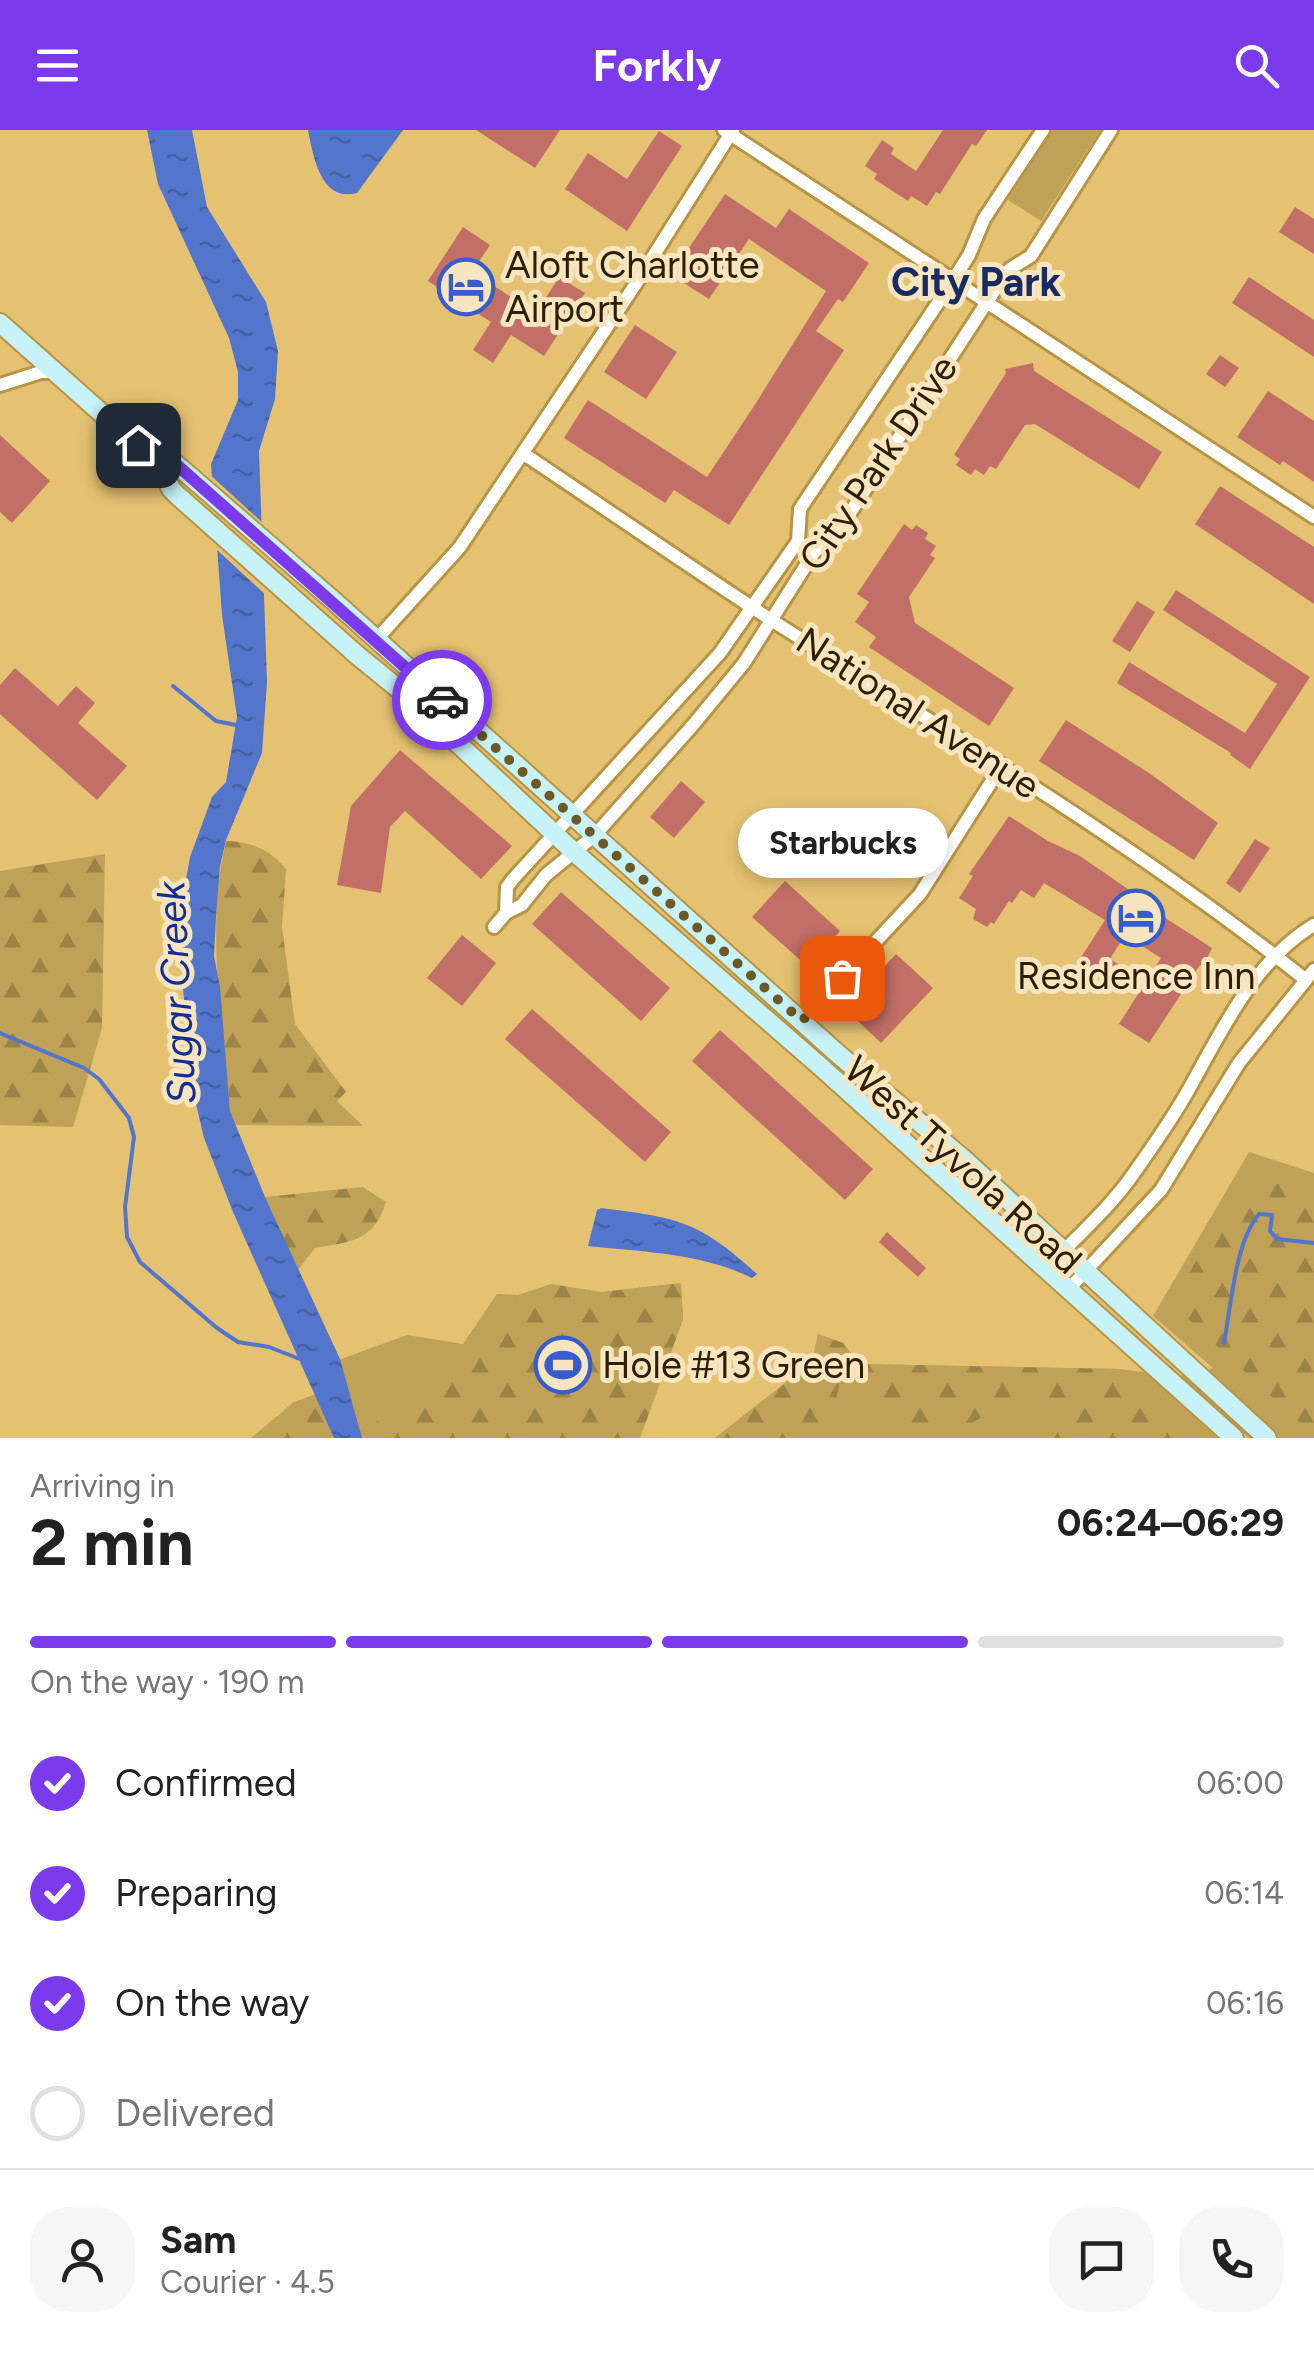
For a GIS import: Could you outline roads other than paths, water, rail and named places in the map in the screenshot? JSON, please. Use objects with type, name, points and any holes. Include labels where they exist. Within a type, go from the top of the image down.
[{"type":"main road","name":"West Tyvola Road","points":[[0,323],[297,570],[802,1021],[967,1162],[1267,1438]]},
{"type":"main road","name":"West Tyvola Road","points":[[169,465],[170,489],[406,695],[574,852],[821,1067],[1234,1438]]},
{"type":"street","name":"City Park Drive","points":[[506,913],[507,887],[571,813],[686,694],[753,606],[798,540],[800,509],[954,279],[984,219],[1042,130]]},
{"type":"street","name":"City Park Drive","points":[[494,926],[506,913],[522,906],[546,875],[594,834],[744,663],[815,552],[837,533],[987,301],[1010,269],[1031,256],[1111,130]]},
{"type":"street","points":[[376,640],[460,547],[524,454],[730,131],[1314,517]]},
{"type":"street","points":[[0,385],[41,372],[56,372]]},
{"type":"street","name":"National Avenue","points":[[524,454],[772,621],[1002,765],[1226,916],[1276,956],[1310,975]]},
{"type":"street","points":[[802,1021],[920,894],[1002,765]]},
{"type":"street","points":[[1046,1269],[1136,1170],[1188,1091],[1222,1027],[1276,956],[1314,925]]},
{"type":"street","points":[[1068,1290],[1161,1190],[1239,1062],[1310,975]]},
{"type":"water","points":[[147,130],[192,130],[207,207],[266,302],[278,351],[275,399],[259,451],[267,682],[262,753],[226,840],[220,866],[214,956],[230,1111],[340,1359],[362,1438],[334,1438],[233,1212],[204,1138],[196,1104],[180,963],[182,902],[190,857],[212,797],[226,782],[237,717],[222,615],[211,464],[238,400],[238,372],[229,338],[158,184]]},
{"type":"water","points":[[308,130],[403,130],[357,193],[345,194],[335,191],[321,175]]},
{"type":"water","points":[[597,1210],[686,1224],[719,1242],[757,1274],[752,1278],[713,1263],[672,1255],[588,1246]]},
{"type":"waterway","points":[[173,686],[216,721],[236,725]]},
{"type":"waterway","points":[[0,1033],[84,1068],[99,1079],[129,1118],[134,1137],[125,1207],[127,1237],[140,1262],[238,1342],[269,1347],[305,1361]]},
{"type":"waterway","points":[[1224,1343],[1239,1258],[1259,1214],[1272,1215],[1270,1231],[1277,1239],[1314,1243]]},
{"type":"place","name":"Aloft Charlotte Airport","points":[[466,287]]},
{"type":"place","name":"Residence Inn","points":[[1136,918]]},
{"type":"place","name":"Starbucks","points":[[842,978]]},
{"type":"place","name":"Hole #13 Green","points":[[563,1365]]},
{"type":"district","name":"City Park","points":[[976,282]]},
{"type":"water label","name":"Sugar Creek","points":[[176,993]]}]
